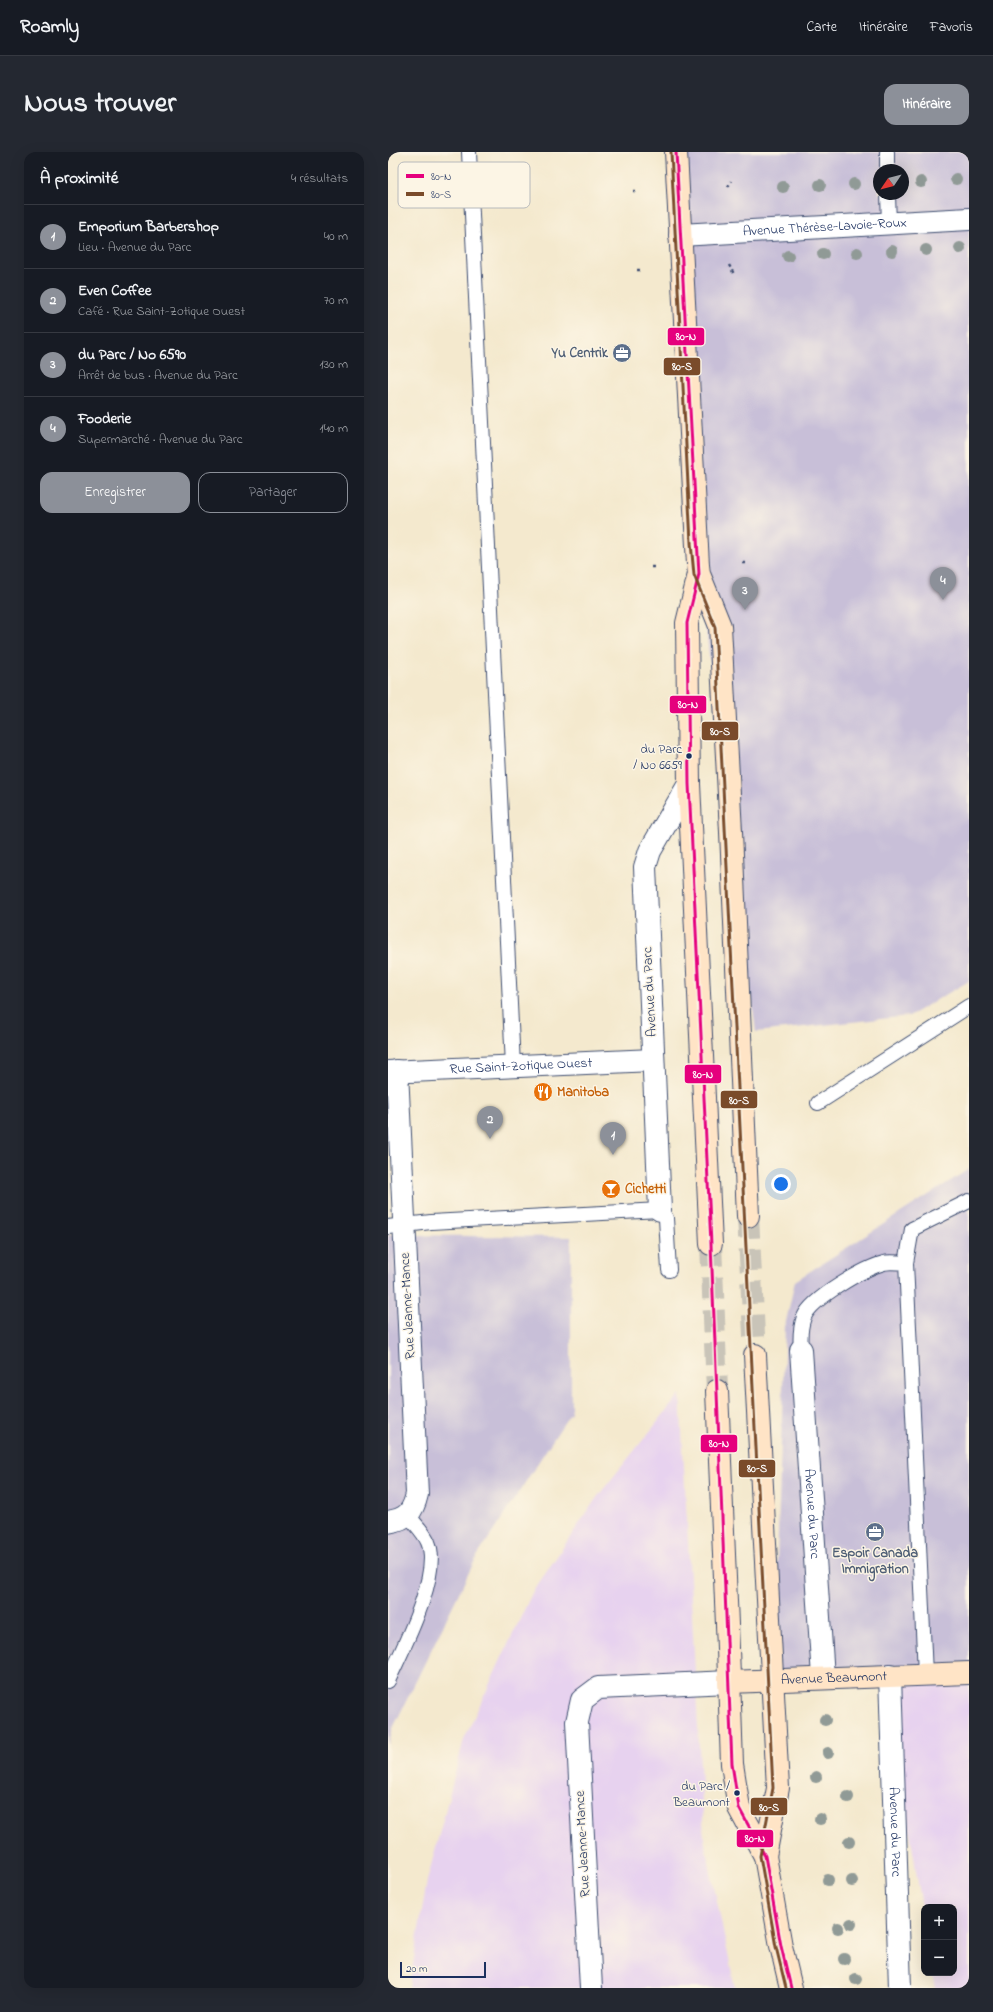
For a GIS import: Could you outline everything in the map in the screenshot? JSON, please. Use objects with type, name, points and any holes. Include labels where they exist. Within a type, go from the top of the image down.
[{"type":"main road","points":[[676,152],[699,574],[687,623],[689,784],[711,1244]]},
{"type":"main road","points":[[699,574],[720,626],[731,832],[748,1216]]},
{"type":"main road","points":[[755,1355],[778,1788],[765,1856]]},
{"type":"main road","points":[[717,1391],[732,1764],[739,1808],[765,1856],[781,1946],[791,1988]]},
{"type":"main road","name":"Avenue Beaumont","points":[[729,1682],[823,1677],[969,1673]]},
{"type":"street","name":"Avenue Thérèse-Lavoie-Roux","points":[[680,235],[969,219]]},
{"type":"street","name":"Avenue du Parc","points":[[660,1210],[645,867],[650,851],[689,784]]},
{"type":"street","name":"Rue Saint-Zotique Ouest","points":[[393,1071],[653,1060]]},
{"type":"street","name":"Rue Jeanne-Mance","points":[[393,1071],[396,1227],[417,1494],[415,1506],[408,1515]]},
{"type":"street","name":"Avenue du Parc","points":[[801,1350],[823,1677]]},
{"type":"street","points":[[388,1522],[399,1520],[408,1515]]},
{"type":"street","name":"Avenue du Parc","points":[[890,1675],[900,1988]]},
{"type":"street","name":"Avenue Beaumont","points":[[582,1700],[598,1688],[729,1682]]},
{"type":"street","name":"Rue Jeanne-Mance","points":[[582,1700],[577,1722],[591,1988]]},
{"type":"lane","points":[[469,152],[469,162]]},
{"type":"lane","points":[[887,152],[887,164]]},
{"type":"lane","points":[[888,200],[889,224]]},
{"type":"lane","points":[[472,208],[513,1066]]},
{"type":"lane","points":[[818,1103],[969,1006]]},
{"type":"lane","points":[[925,1674],[906,1263],[912,1230],[969,1201]]},
{"type":"lane","points":[[396,1227],[431,1222],[660,1210],[666,1218],[669,1270]]},
{"type":"lane","points":[[801,1350],[800,1336],[805,1316],[826,1293],[854,1277],[885,1263],[906,1263]]},
{"type":"lane","points":[[388,1682],[424,1597],[432,1560],[428,1542],[408,1515]]},
{"type":"path","points":[[728,187],[731,181]]},
{"type":"path","points":[[729,265],[734,274]]},
{"type":"path","points":[[742,563],[747,563]]},
{"type":"path","points":[[651,567],[656,567]]},
{"type":"shaded area","points":[[676,152],[969,152],[969,981],[909,1016],[756,1032],[699,574]]},
{"type":"shaded area","points":[[969,1169],[969,1673],[773,1680],[785,1326],[795,1281]]},
{"type":"shaded area","points":[[388,1235],[571,1237],[571,1412],[476,1558],[393,1728],[388,1746]]},
{"type":"shaded area","points":[[680,1394],[704,1839],[735,1988],[409,1988],[427,1881],[464,1739],[532,1593],[598,1496]]},
{"type":"shaded area","points":[[969,1673],[969,1988],[935,1988],[933,1976],[957,1976],[957,1904],[921,1904],[890,1708],[890,1675]]},
{"type":"tunnel","points":[[748,1216],[755,1355]]},
{"type":"tunnel","points":[[711,1244],[717,1391]]},
{"type":"transit line","name":"80-S","points":[[671,152],[691,543],[694,575],[715,627],[773,1788],[760,1856],[776,1947],[786,1988]]},
{"type":"transit line","name":"80-N","points":[[676,152],[699,574],[687,623],[689,784],[711,1244],[732,1764],[739,1808],[765,1856],[781,1946],[791,1988]]},
{"type":"place","name":"Yu Centrik","points":[[622,353]]},
{"type":"place","name":"Fooderie","points":[[943,600]]},
{"type":"place","name":"du Parc / No 6590","points":[[745,610]]},
{"type":"place","name":"du Parc / No 6659","points":[[689,756]]},
{"type":"place","name":"Manitoba","points":[[543,1092]]},
{"type":"place","name":"Even Coffee","points":[[490,1139]]},
{"type":"place","name":"Emporium Barbershop","points":[[613,1155]]},
{"type":"place","name":"Cichetti","points":[[611,1189]]},
{"type":"place","name":"Espoir Canada Immigration","points":[[875,1532]]},
{"type":"place","name":"du Parc / Beaumont","points":[[737,1793]]}]
